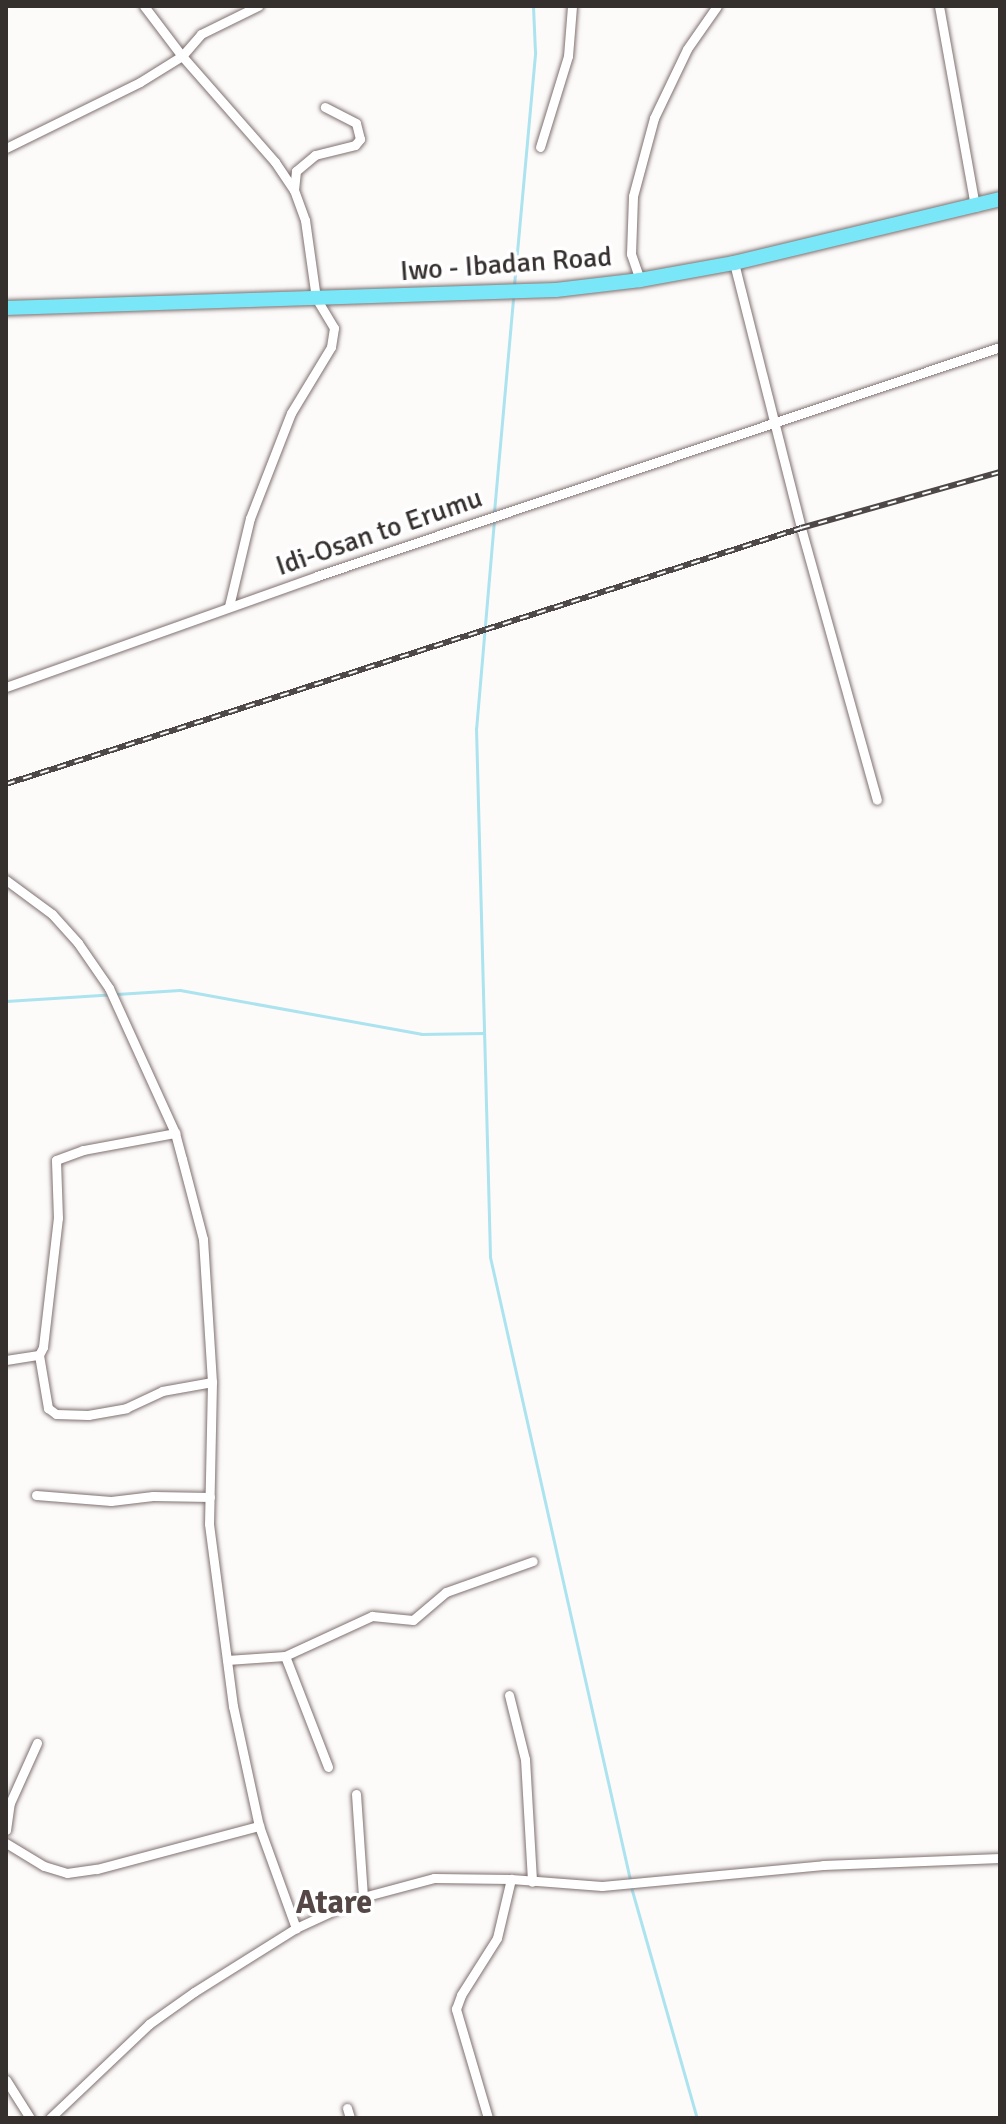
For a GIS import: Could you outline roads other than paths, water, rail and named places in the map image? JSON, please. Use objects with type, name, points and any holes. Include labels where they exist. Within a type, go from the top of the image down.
[{"type":"main road","name":"Iwo - Ibadan Road","points":[[6,308],[485,295],[640,280],[734,263],[1000,199]]},
{"type":"street","points":[[144,6],[182,56],[275,162],[294,190],[305,220],[316,298],[334,328],[333,341],[291,413],[250,518],[229,606]]},
{"type":"street","points":[[6,148],[140,82],[182,56],[201,34],[258,6]]},
{"type":"street","points":[[540,147],[568,56],[572,6]]},
{"type":"street","points":[[640,280],[631,254],[633,196],[654,118],[687,49],[717,6]]},
{"type":"street","points":[[939,6],[975,207]]},
{"type":"street","points":[[294,190],[296,171],[315,155],[355,145],[360,139],[356,123],[325,107]]},
{"type":"street","points":[[734,263],[770,424],[877,800]]},
{"type":"street","name":"Idi-Osan to Erumu","points":[[6,687],[229,606],[1000,347]]},
{"type":"street","points":[[6,880],[52,914],[78,943],[109,988],[175,1133],[203,1239],[212,1382],[207,1472],[209,1524],[227,1660],[259,1826],[296,1928]]},
{"type":"street","points":[[175,1133],[83,1150],[56,1160],[58,1218],[48,1316],[39,1355],[48,1408],[56,1414],[88,1415],[126,1408],[162,1391],[212,1382]]},
{"type":"street","points":[[6,1360],[39,1355]]},
{"type":"street","points":[[36,1495],[111,1501],[153,1496],[210,1497]]},
{"type":"street","points":[[227,1660],[285,1656],[372,1616],[413,1620],[446,1592],[533,1561]]},
{"type":"street","points":[[285,1656],[328,1767]]},
{"type":"street","points":[[509,1695],[525,1759],[532,1882]]},
{"type":"street","points":[[6,1830],[10,1803],[37,1743]]},
{"type":"street","points":[[356,1794],[363,1897]]},
{"type":"street","points":[[6,1843],[44,1866],[67,1873],[97,1869],[259,1826]]},
{"type":"street","points":[[50,2118],[149,2024],[296,1928],[363,1897],[434,1878],[511,1879],[597,1886],[823,1865],[1000,1858]]},
{"type":"street","points":[[488,2118],[456,2009],[461,1995],[497,1938],[511,1879]]},
{"type":"street","points":[[6,2080],[30,2118]]},
{"type":"waterway","points":[[514,285],[535,52],[533,6]]},
{"type":"waterway","points":[[494,512],[513,297]]},
{"type":"waterway","points":[[494,520],[476,728],[490,1257],[630,1880]]},
{"type":"waterway","points":[[6,1001],[180,990],[421,1034],[484,1033]]},
{"type":"waterway","points":[[631,1887],[697,2118]]},
{"type":"railway","points":[[6,784],[801,528],[1000,472]]},
{"type":"district","name":"Atare","points":[[334,1903]]}]
